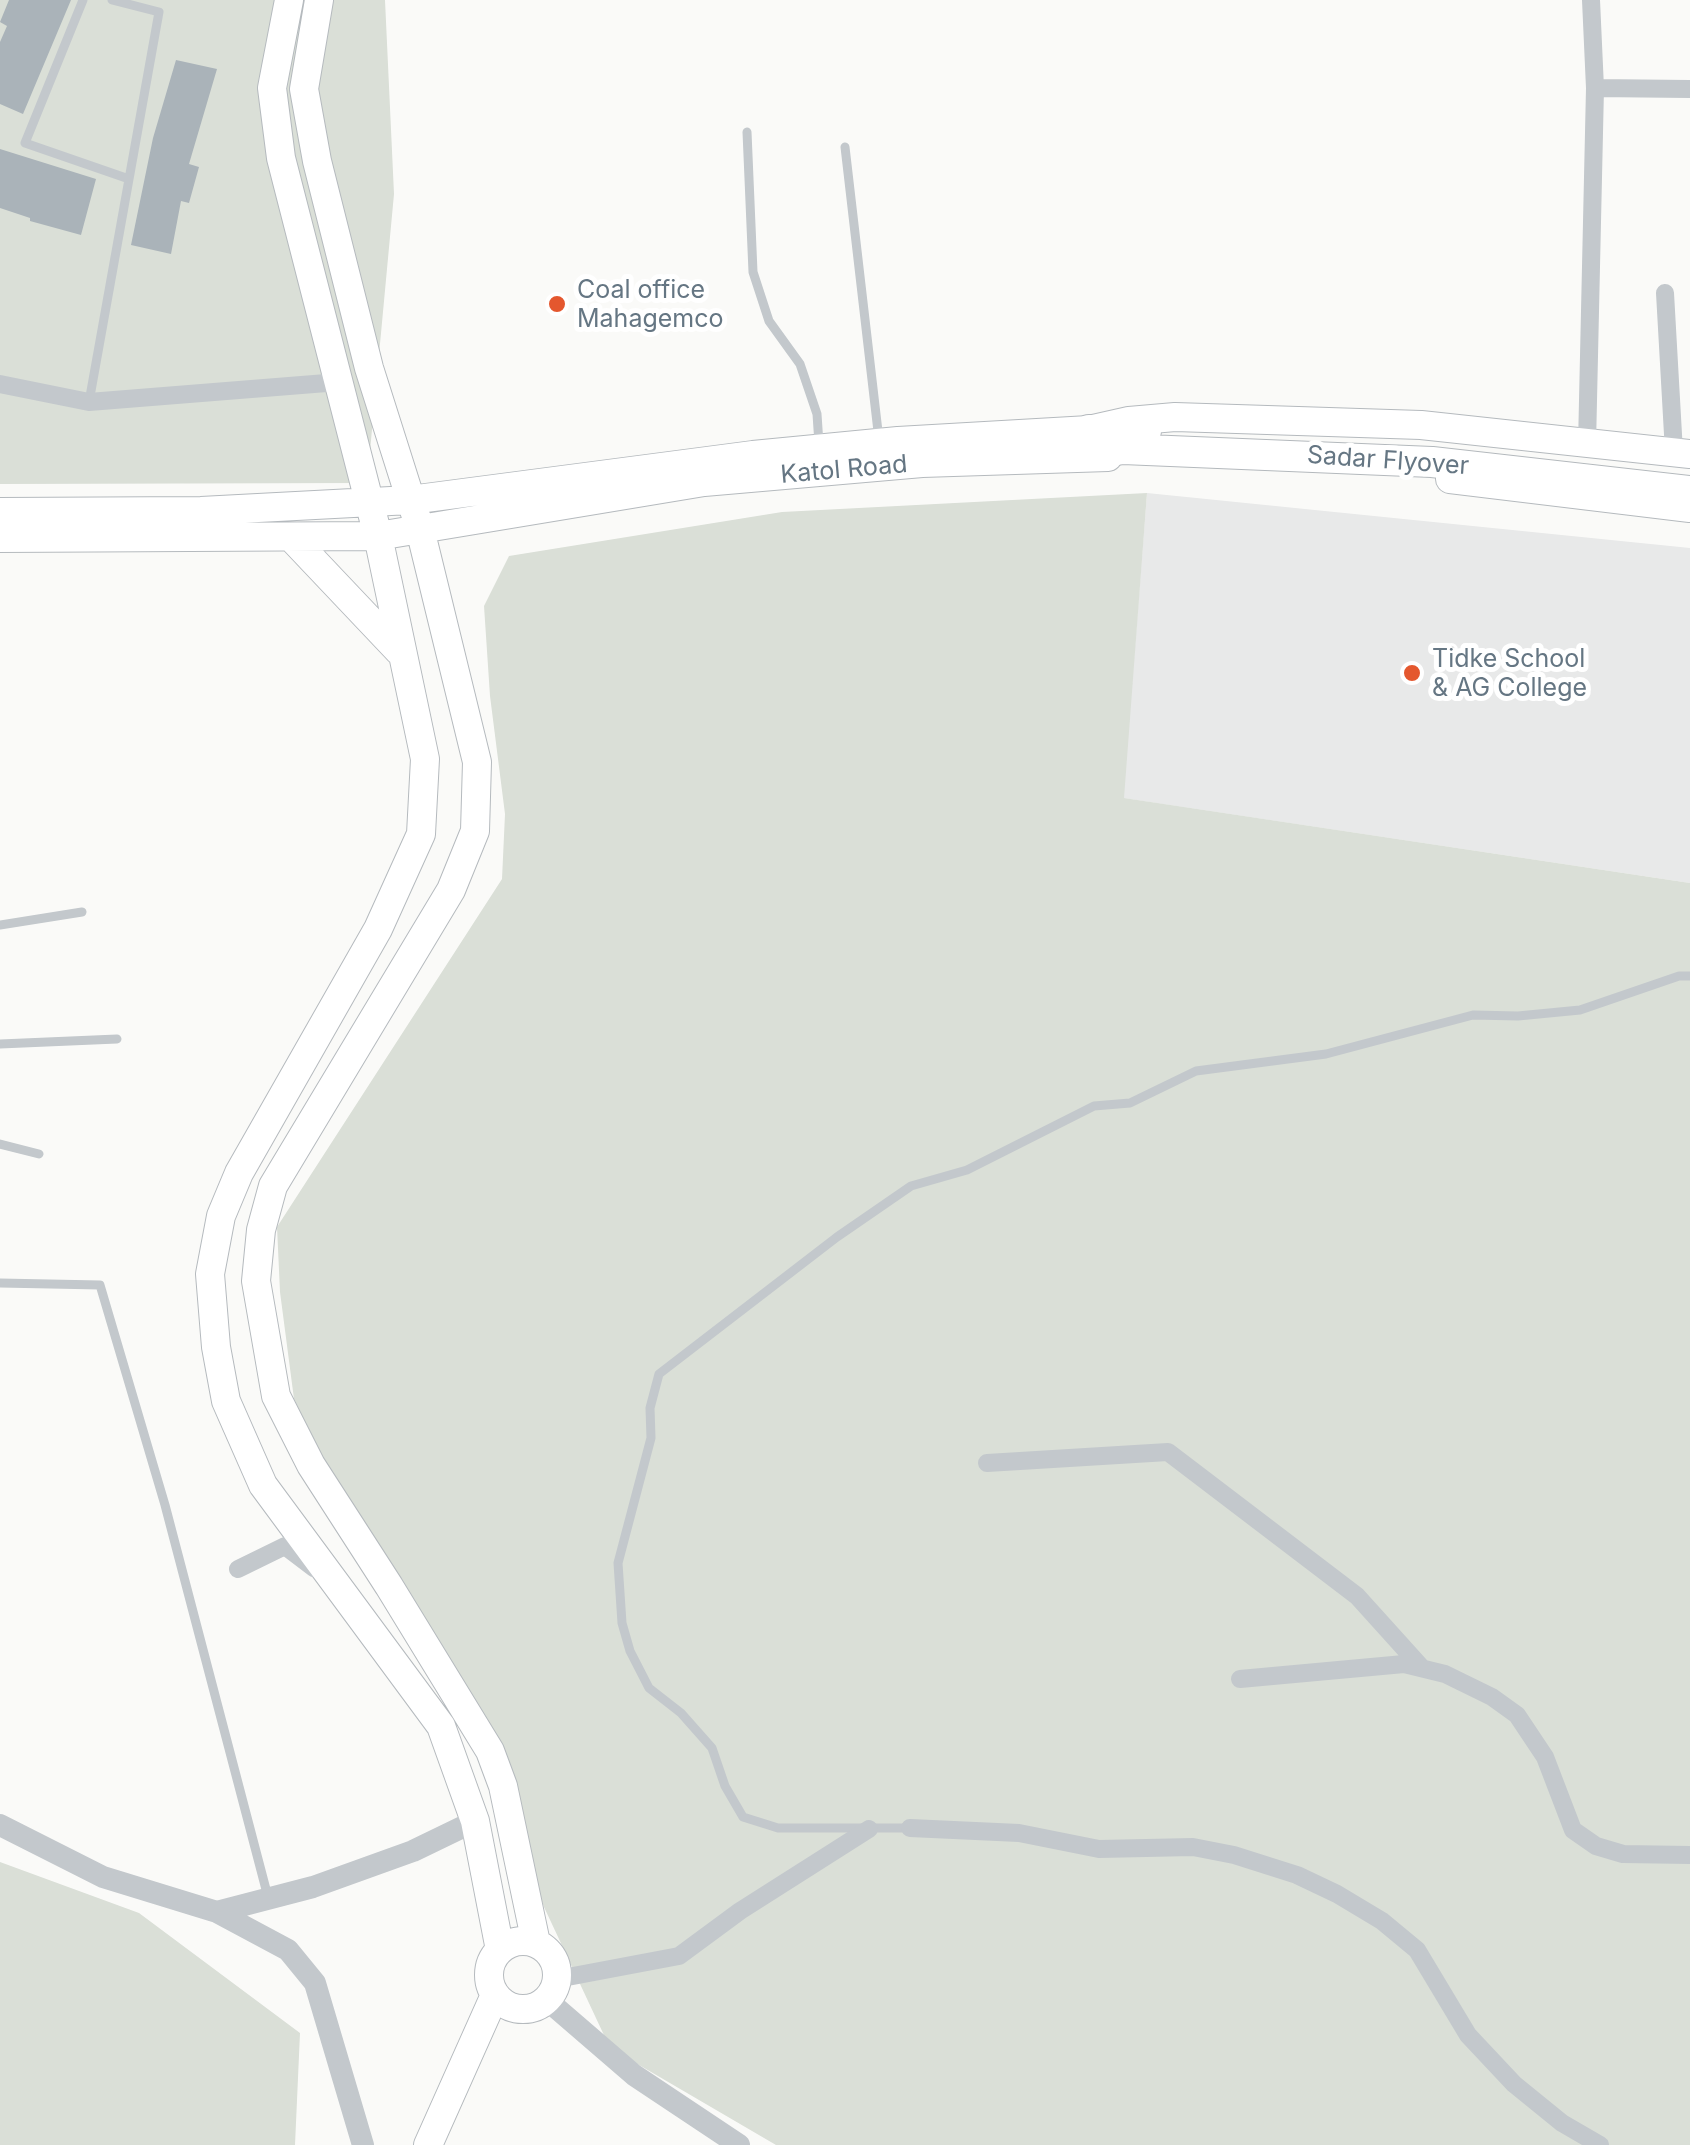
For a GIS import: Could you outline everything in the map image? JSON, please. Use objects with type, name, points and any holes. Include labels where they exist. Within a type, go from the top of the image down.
[{"type":"highway","name":"Sadar Flyover","points":[[1176,441],[1432,462],[1690,491]]},
{"type":"highway","name":"Sadar Flyover","points":[[1087,443],[1123,449],[1176,441],[1430,448],[1690,479]]},
{"type":"main road","points":[[289,0],[272,88],[281,158],[378,536],[425,759],[421,834],[378,929],[239,1172],[221,1216],[210,1274],[216,1348],[226,1401],[264,1485],[441,1726],[475,1821],[500,1950]]},
{"type":"main road","points":[[319,0],[304,89],[317,162],[369,368],[420,529],[478,762],[475,831],[450,890],[273,1186],[261,1230],[256,1281],[276,1396],[310,1465],[390,1586],[490,1752],[502,1786],[536,1943]]},
{"type":"main road","name":"Katol Road","points":[[0,538],[378,536],[704,482],[1087,443],[1128,420],[1175,416],[1422,425],[1682,453]]},
{"type":"main road","name":"Katol Road","points":[[0,512],[201,511],[410,500],[880,442],[1087,443],[1430,476],[1690,508]]},
{"type":"main road","points":[[291,537],[403,656]]},
{"type":"main road","points":[[517,1941],[536,1943],[556,1964],[552,1989],[530,2008],[510,2006],[495,1995],[489,1980],[491,1964],[500,1950],[517,1941]]},
{"type":"main road","points":[[428,2145],[495,1995]]},
{"type":"street","points":[[1587,445],[1595,88],[1591,0]]},
{"type":"street","points":[[1595,88],[1690,88]]},
{"type":"street","points":[[1665,293],[1682,453]]},
{"type":"street","points":[[0,384],[88,402],[338,382]]},
{"type":"street","points":[[987,1462],[1168,1452],[1357,1596],[1422,1668]]},
{"type":"street","points":[[238,1569],[284,1546],[335,1584]]},
{"type":"street","points":[[1240,1679],[1404,1664],[1445,1674],[1492,1697],[1517,1715],[1545,1757],[1574,1830],[1596,1846],[1624,1854],[1690,1854]]},
{"type":"street","points":[[217,1912],[314,1887],[475,1821]]},
{"type":"street","points":[[0,1825],[103,1878],[217,1912],[288,1950],[315,1984],[363,2145]]},
{"type":"street","points":[[910,1828],[1019,1833],[1099,1848],[1193,1847],[1234,1855],[1324,1888],[1382,1921],[1417,1950],[1468,2036],[1562,2123],[1600,2145]]},
{"type":"street","points":[[738,2145],[634,2075],[552,1989],[679,1956],[740,1911],[869,1829]]},
{"type":"lane","points":[[84,0],[25,143],[129,178]]},
{"type":"lane","points":[[88,402],[159,12],[112,0]]},
{"type":"lane","points":[[747,132],[753,272],[769,320],[800,364],[817,414],[819,448]]},
{"type":"lane","points":[[846,146],[880,442]]},
{"type":"lane","points":[[0,925],[82,912]]},
{"type":"lane","points":[[910,1828],[778,1828],[743,1817],[725,1786],[712,1748],[681,1713],[649,1688],[622,1623],[618,1563],[651,1438],[650,1408],[658,1374],[911,1186],[967,1170],[1094,1106],[1130,1104],[1196,1070],[1326,1054],[1473,1015],[1518,1016],[1580,1010],[1679,976],[1690,976]]},
{"type":"lane","points":[[0,1044],[117,1039]]},
{"type":"lane","points":[[0,1144],[39,1154]]},
{"type":"lane","points":[[0,1283],[100,1285],[166,1505],[268,1897]]},
{"type":"shaded area","points":[[0,0],[385,0],[394,194],[367,483],[0,484]]},
{"type":"shaded area","name":"Tidke School & AG College","points":[[1147,493],[1690,548],[1690,883],[1123,798]]},
{"type":"shaded area","points":[[1147,493],[1124,798],[1690,883],[1690,2145],[776,2145],[610,2048],[544,1907],[474,1713],[320,1453],[294,1399],[280,1292],[277,1227],[502,879],[505,814],[490,696],[484,606],[509,556],[782,512]]},
{"type":"shaded area","points":[[0,1862],[139,1913],[300,2033],[295,2145],[0,2145]]},
{"type":"building","points":[[9,0],[71,0],[23,114],[0,104],[0,42],[7,26],[0,22]]},
{"type":"building","points":[[176,60],[217,69],[189,164],[199,167],[189,203],[181,201],[171,254],[131,245],[153,138]]},
{"type":"building","points":[[0,149],[96,179],[81,235],[0,208]]},
{"type":"place","name":"Coal office Mahagemco","points":[[557,304]]},
{"type":"place","name":"Tidke School & AG College","points":[[1412,673]]}]
